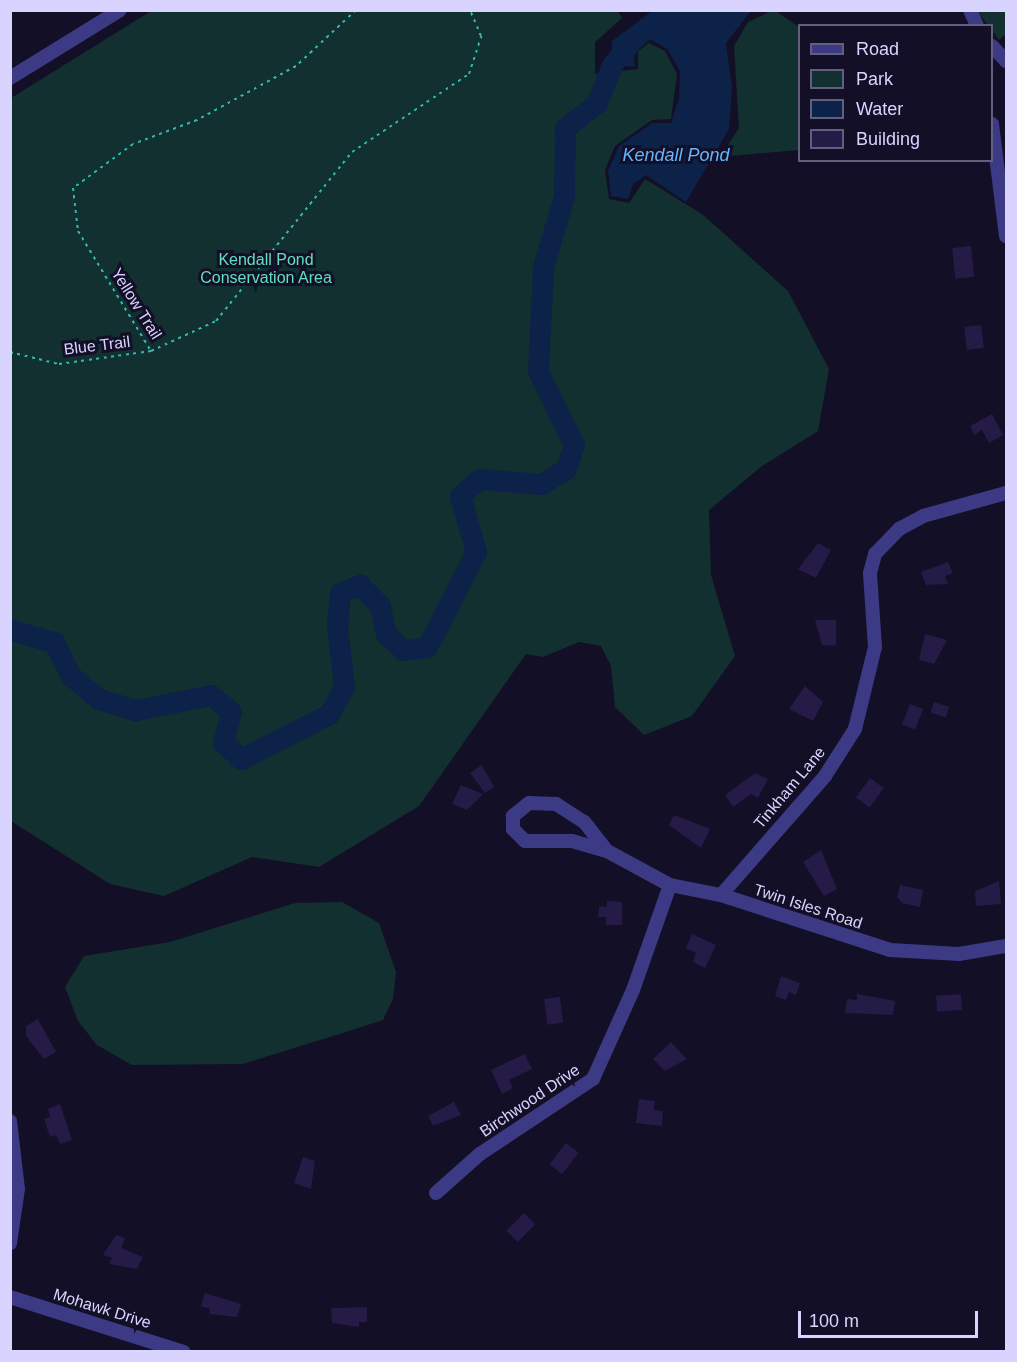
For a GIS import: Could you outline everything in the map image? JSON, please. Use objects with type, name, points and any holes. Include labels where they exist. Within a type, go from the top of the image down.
[{"type":"street","points":[[10,78],[120,10]]},
{"type":"street","points":[[970,10],[976,24]]},
{"type":"street","points":[[993,51],[1006,61]]},
{"type":"street","points":[[993,128],[1001,156],[1006,236]]},
{"type":"street","name":"Tinkham Lane","points":[[721,895],[825,776],[855,729],[875,647],[870,573],[875,554],[899,529],[924,516],[1006,493]]},
{"type":"street","name":"Twin Isles Road","points":[[607,851],[584,822],[556,804],[529,803],[513,816],[513,829],[525,841],[572,841],[607,851],[670,885],[721,895],[891,950],[959,954],[1006,946]]},
{"type":"street","name":"Birchwood Drive","points":[[436,1192],[480,1154],[593,1079],[633,990],[670,885]]},
{"type":"street","points":[[10,1121],[18,1189],[10,1243]]},
{"type":"street","name":"Mohawk Drive","points":[[10,1297],[183,1352]]},
{"type":"path","name":"Yellow Trail","points":[[356,10],[296,66],[197,120],[133,144],[73,188],[78,231],[151,351],[216,321],[352,152],[469,74],[481,36],[470,10]]},
{"type":"path","name":"Blue Trail","points":[[10,352],[59,364],[151,351]]},
{"type":"green space","points":[[774,10],[798,26],[798,150],[720,157],[739,128],[734,46],[748,22]]},
{"type":"green space","name":"Kendall Pond Conservation Area","points":[[151,11],[618,11],[622,18],[595,42],[595,74],[638,69],[638,51],[649,43],[665,51],[677,74],[671,119],[652,120],[615,146],[605,170],[609,199],[629,203],[645,179],[702,214],[788,291],[829,369],[818,431],[762,466],[709,510],[711,575],[735,656],[692,716],[644,735],[615,707],[611,666],[601,646],[579,642],[543,657],[526,654],[419,806],[319,867],[252,857],[164,896],[110,884],[11,821],[11,98]]},
{"type":"green space","points":[[977,11],[1006,11],[1006,34],[999,40],[993,32],[993,24],[987,24]]},
{"type":"green space","points":[[342,902],[379,923],[396,972],[393,999],[383,1020],[243,1064],[132,1065],[97,1045],[78,1021],[65,987],[84,956],[170,942],[295,903]]},
{"type":"water","name":"Kendall Pond","points":[[652,11],[751,11],[726,43],[732,88],[729,129],[686,202],[646,175],[633,184],[628,199],[611,196],[608,171],[619,146],[652,123],[671,123],[679,98],[680,71],[667,49],[648,38],[634,50],[635,67],[612,65],[612,41]]},
{"type":"building","points":[[971,246],[974,277],[955,279],[952,248]]},
{"type":"building","points":[[981,325],[984,348],[967,350],[964,327]]},
{"type":"building","points":[[992,414],[1003,435],[989,443],[982,430],[974,435],[970,426]]},
{"type":"building","points":[[818,543],[831,550],[816,578],[798,569]]},
{"type":"building","points":[[948,562],[953,573],[945,576],[948,584],[926,585],[921,572]]},
{"type":"building","points":[[815,620],[836,620],[836,646],[822,645]]},
{"type":"building","points":[[925,634],[947,640],[934,664],[919,660]]},
{"type":"building","points":[[805,686],[823,702],[813,721],[789,709]]},
{"type":"building","points":[[934,702],[949,707],[946,717],[931,712]]},
{"type":"building","points":[[910,704],[923,709],[915,730],[902,725]]},
{"type":"building","points":[[482,765],[494,787],[485,793],[470,773]]},
{"type":"building","points":[[755,773],[768,779],[758,798],[751,794],[733,807],[725,795]]},
{"type":"building","points":[[870,778],[884,788],[870,807],[856,797]]},
{"type":"building","points":[[461,785],[483,794],[467,810],[452,804]]},
{"type":"building","points":[[674,815],[710,829],[701,848],[669,825]]},
{"type":"building","points":[[821,850],[837,889],[824,896],[803,862]]},
{"type":"building","points":[[999,881],[1001,904],[976,906],[975,891]]},
{"type":"building","points":[[900,885],[923,890],[920,907],[902,903],[897,897]]},
{"type":"building","points":[[607,901],[622,902],[622,925],[606,925],[606,917],[598,917],[599,906],[607,907]]},
{"type":"building","points":[[692,934],[716,945],[705,968],[693,962],[696,953],[686,948]]},
{"type":"building","points":[[781,976],[800,983],[796,995],[789,992],[786,1000],[775,996]]},
{"type":"building","points":[[857,994],[895,1001],[893,1015],[845,1013],[847,999],[857,1000]]},
{"type":"building","points":[[961,994],[962,1010],[937,1012],[936,996]]},
{"type":"building","points":[[560,997],[563,1023],[547,1025],[544,999]]},
{"type":"building","points":[[38,1019],[56,1052],[44,1059],[26,1036],[26,1026]]},
{"type":"building","points":[[671,1042],[687,1059],[665,1071],[653,1059]]},
{"type":"building","points":[[525,1054],[532,1069],[509,1080],[513,1088],[502,1094],[491,1070]]},
{"type":"building","points":[[639,1099],[655,1101],[654,1110],[663,1111],[662,1126],[636,1123]]},
{"type":"building","points":[[454,1102],[461,1115],[433,1126],[428,1116]]},
{"type":"building","points":[[60,1104],[72,1140],[60,1144],[56,1135],[50,1137],[44,1119],[50,1117],[48,1109]]},
{"type":"building","points":[[566,1143],[579,1153],[562,1174],[549,1164]]},
{"type":"building","points":[[303,1157],[315,1161],[311,1189],[294,1183]]},
{"type":"building","points":[[524,1213],[535,1224],[518,1242],[506,1231]]},
{"type":"building","points":[[116,1235],[125,1238],[121,1248],[143,1257],[137,1269],[109,1264],[112,1258],[103,1255]]},
{"type":"building","points":[[205,1293],[241,1304],[237,1317],[209,1314],[210,1309],[201,1306]]},
{"type":"building","points":[[367,1307],[367,1322],[359,1322],[359,1327],[332,1323],[331,1308]]},
{"type":"waterway","points":[[10,630],[54,642],[70,675],[99,699],[136,710],[211,695],[231,712],[223,742],[241,759],[329,714],[344,687],[337,626],[340,593],[360,585],[380,606],[386,634],[403,650],[427,647],[476,552],[460,496],[479,479],[541,484],[566,469],[574,445],[538,371],[543,267],[564,196],[565,128],[597,103],[612,65],[633,39],[671,10]]}]
